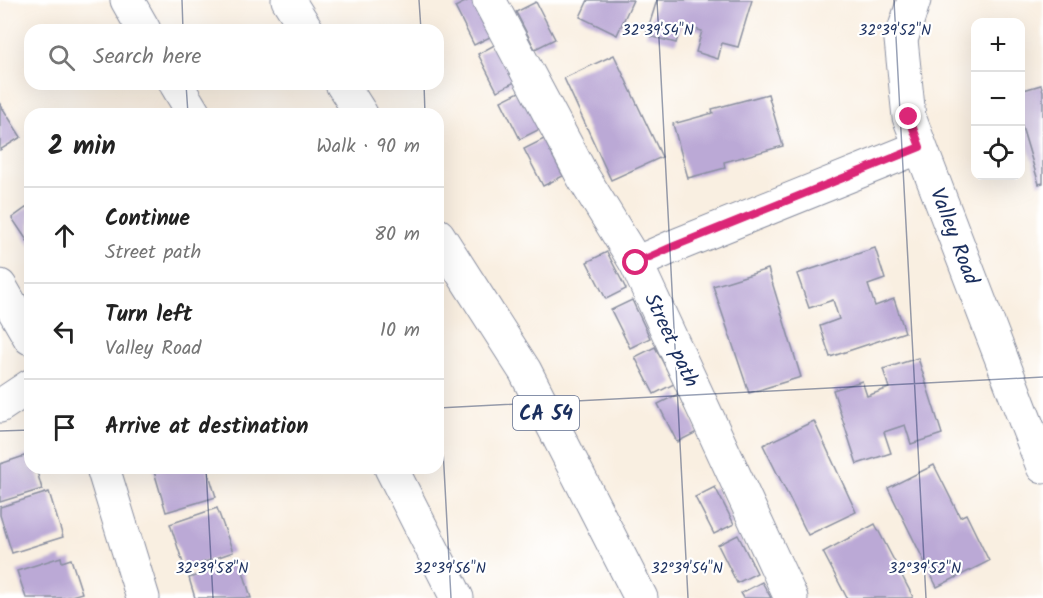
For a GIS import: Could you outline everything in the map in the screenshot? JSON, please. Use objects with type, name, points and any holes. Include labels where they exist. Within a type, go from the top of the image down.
[{"type":"main road","points":[[127,0],[141,24]]},
{"type":"main road","points":[[288,0],[303,24]]},
{"type":"main road","name":"Street path","points":[[489,0],[583,177],[636,263],[791,598]]},
{"type":"main road","name":"Valley Road","points":[[914,0],[901,40],[909,117],[1043,467]]},
{"type":"main road","points":[[180,90],[190,108]]},
{"type":"main road","points":[[346,90],[357,108]]},
{"type":"main road","points":[[636,263],[920,147]]},
{"type":"main road","name":"CA 54","points":[[444,244],[525,371],[641,598]]},
{"type":"main road","points":[[0,286],[24,328]]},
{"type":"main road","points":[[0,406],[24,390]]},
{"type":"main road","points":[[104,474],[142,598]]},
{"type":"main road","points":[[394,474],[457,598]]},
{"type":"building","points":[[469,0],[476,0],[494,35],[474,45],[455,7]]},
{"type":"building","points":[[588,0],[633,0],[617,35],[580,17]]},
{"type":"building","points":[[657,0],[752,0],[738,47],[722,43],[718,59],[696,52],[702,31],[681,25],[676,43],[646,35]]},
{"type":"building","points":[[536,2],[555,39],[535,49],[516,12]]},
{"type":"building","points":[[498,43],[517,81],[497,91],[478,54]]},
{"type":"building","points":[[614,55],[662,157],[611,180],[564,78]]},
{"type":"building","points":[[1041,85],[1043,91],[1043,183],[1039,184],[1025,137],[1025,90]]},
{"type":"building","points":[[521,91],[540,129],[520,139],[501,101]]},
{"type":"building","points":[[768,94],[783,146],[724,162],[725,168],[688,178],[673,124],[713,113],[712,109]]},
{"type":"building","points":[[0,104],[21,137],[0,150]]},
{"type":"building","points":[[544,139],[563,176],[543,186],[524,149]]},
{"type":"building","points":[[24,209],[24,236],[12,218]]},
{"type":"building","points":[[875,248],[885,279],[868,285],[875,306],[894,299],[905,332],[830,357],[820,326],[839,319],[833,300],[809,308],[797,274]]},
{"type":"building","points":[[607,252],[626,289],[606,299],[587,262]]},
{"type":"building","points":[[768,269],[801,377],[749,393],[713,286]]},
{"type":"building","points":[[632,300],[650,338],[630,348],[611,310]]},
{"type":"building","points":[[655,347],[674,384],[654,394],[635,357]]},
{"type":"building","points":[[918,358],[942,434],[911,444],[905,425],[884,432],[891,453],[857,464],[833,390],[862,381],[867,396],[889,388],[883,369]]},
{"type":"building","points":[[678,394],[697,432],[677,442],[658,404]]},
{"type":"building","points":[[814,421],[856,512],[808,535],[763,445]]},
{"type":"building","points":[[24,456],[24,474],[38,474],[42,489],[0,502],[0,464]]},
{"type":"building","points":[[934,465],[960,517],[966,514],[989,561],[937,587],[888,488]]},
{"type":"building","points":[[155,474],[209,474],[216,497],[166,512]]},
{"type":"building","points":[[715,487],[734,524],[714,534],[695,497]]},
{"type":"building","points":[[49,492],[63,537],[12,553],[0,515],[0,507]]},
{"type":"building","points":[[217,508],[233,552],[185,569],[170,524]]},
{"type":"building","points":[[875,524],[913,597],[847,598],[823,552]]},
{"type":"building","points":[[738,535],[757,573],[737,583],[718,545]]},
{"type":"building","points":[[61,557],[62,562],[71,559],[82,593],[65,598],[26,598],[17,571]]},
{"type":"building","points":[[240,561],[251,598],[195,598],[189,578]]},
{"type":"building","points":[[762,582],[771,598],[744,598],[741,593]]},
{"type":"route","points":[[636,263],[920,147],[909,117]]}]
